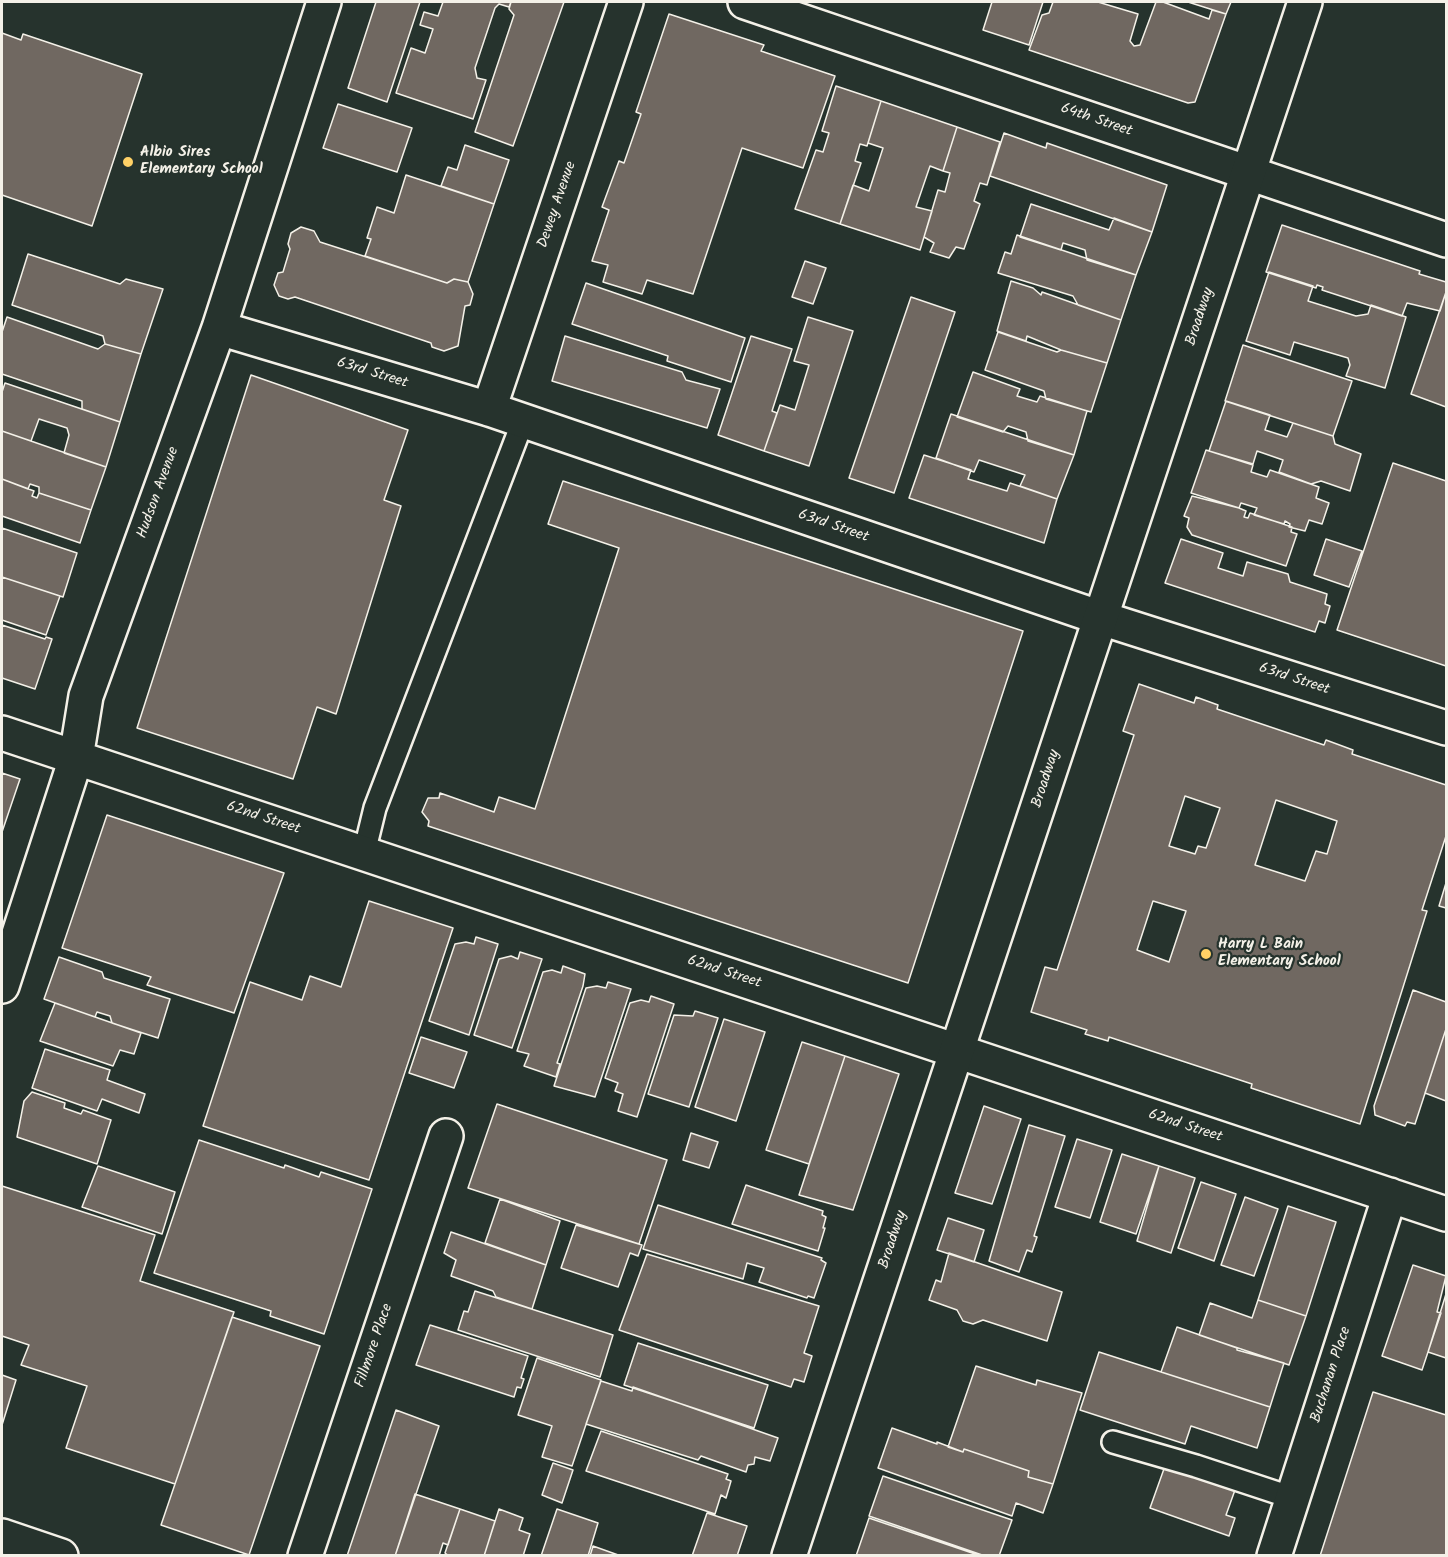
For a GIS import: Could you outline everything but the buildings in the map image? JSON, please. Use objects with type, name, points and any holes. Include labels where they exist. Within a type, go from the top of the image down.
[{"type":"street","name":"Hudson Avenue","points":[[2,986],[76,758],[86,696],[219,328],[324,2]]},
{"type":"street","name":"Dewey Avenue","points":[[489,410],[626,2]]},
{"type":"street","name":"64th Street","points":[[745,2],[1446,240]]},
{"type":"street","name":"Broadway","points":[[789,1556],[1305,2]]},
{"type":"street","name":"63rd Street","points":[[219,328],[523,421],[1101,618],[1446,728]]},
{"type":"street","name":"62nd Street","points":[[2,733],[1446,1214]]},
{"type":"street","name":"Fillmore Place","points":[[305,1556],[446,1136]]},
{"type":"street","name":"Buchanan Place","points":[[1275,1556],[1390,1195]]},
{"type":"street","points":[[2,1536],[61,1556]]},
{"type":"lane","points":[[364,853],[375,808],[523,421]]},
{"type":"lane","points":[[1113,1442],[1293,1498]]},
{"type":"place","name":"Albio Sires Elementary School","points":[[128,162]]},
{"type":"place","name":"Harry L Bain Elementary School","points":[[1206,954]]}]
